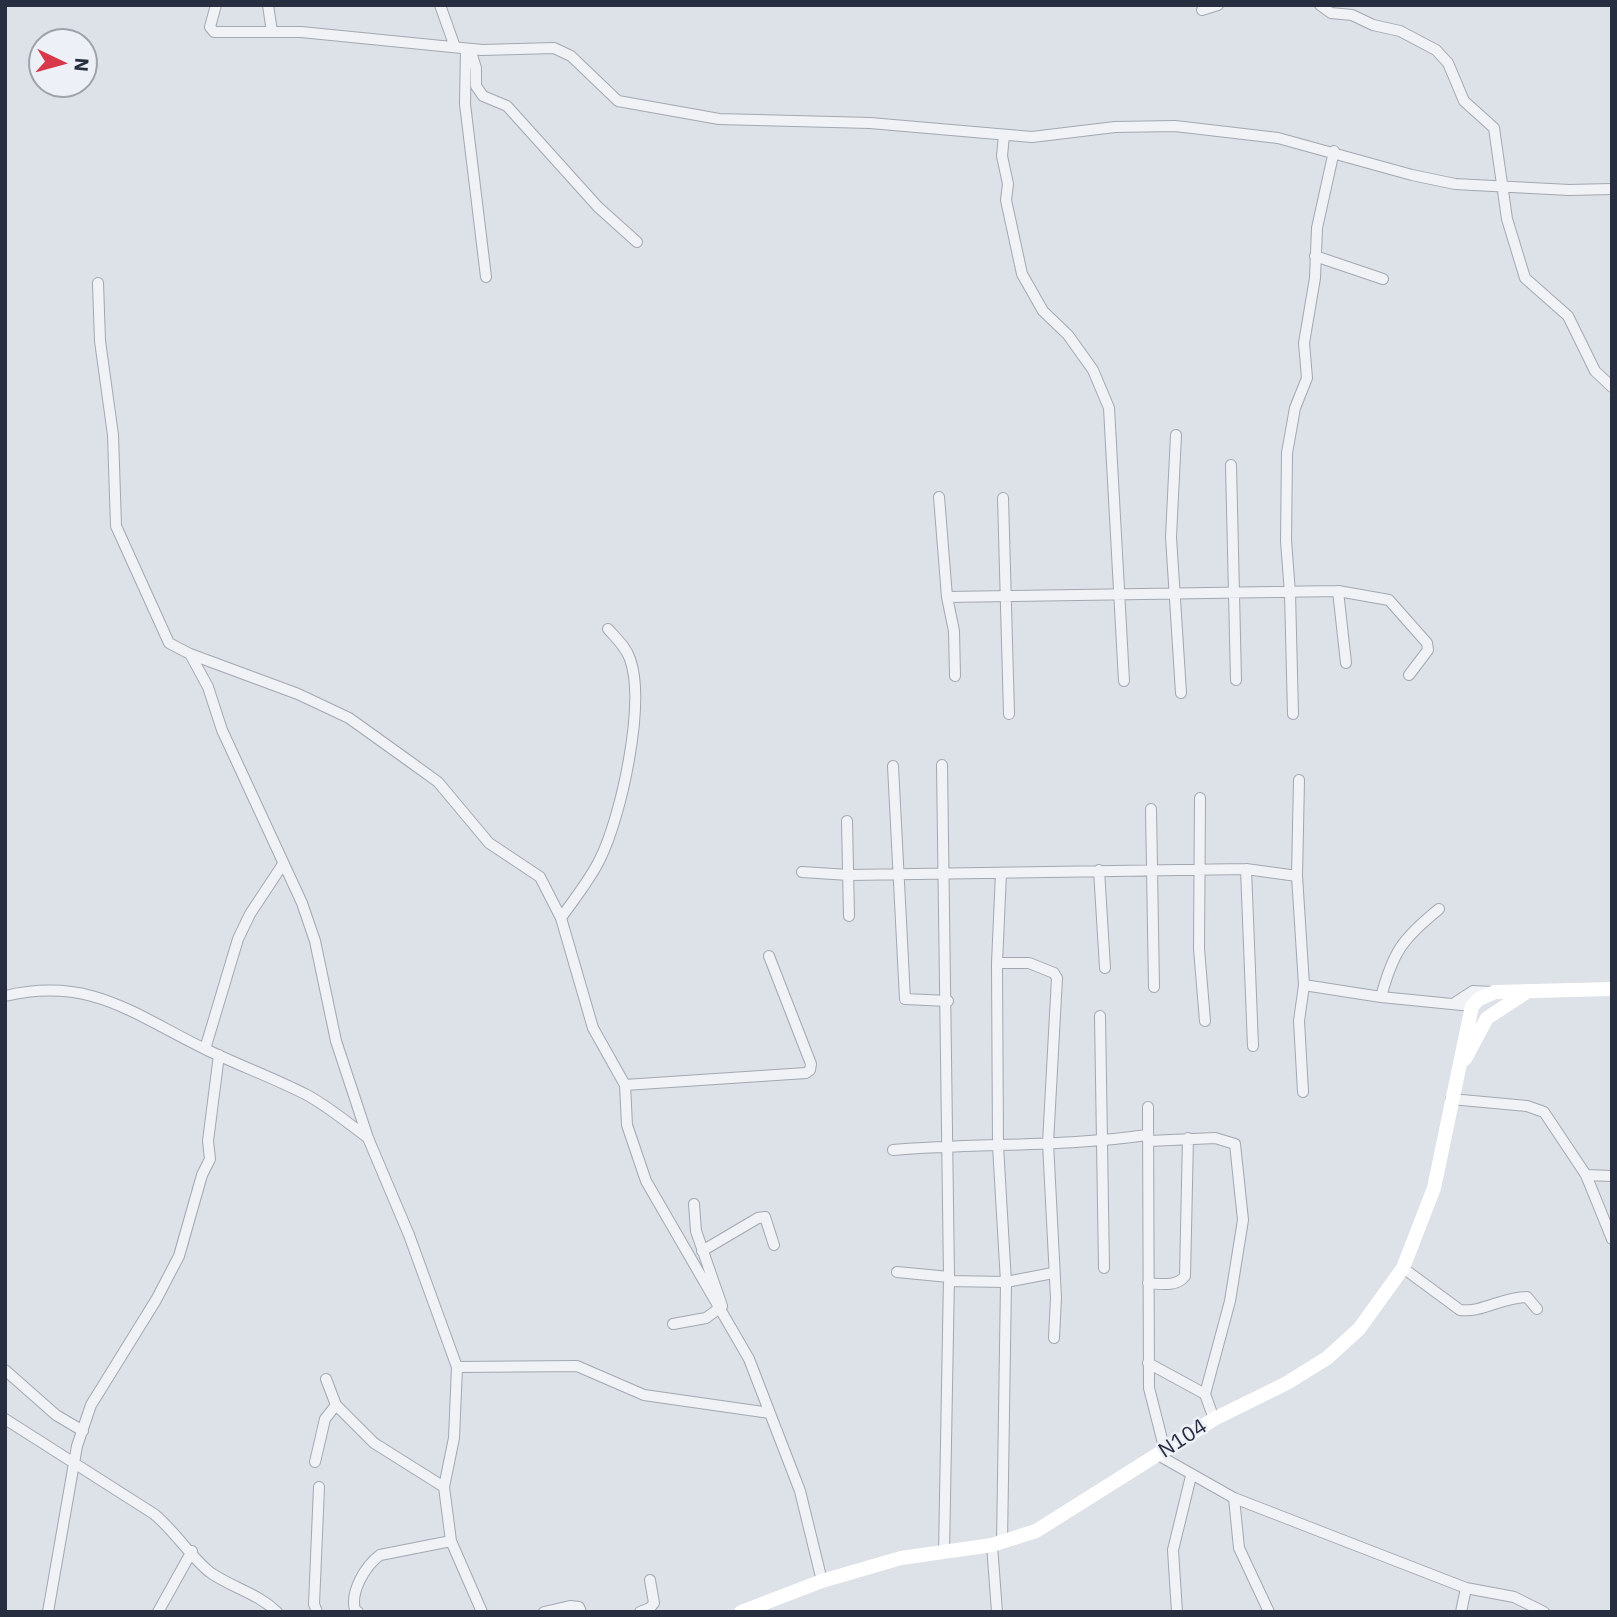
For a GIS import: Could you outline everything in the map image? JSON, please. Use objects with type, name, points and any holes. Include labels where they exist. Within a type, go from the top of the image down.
[{"type":"street","points":[[216,5],[210,27],[214,32],[302,32],[464,48],[532,47],[563,51],[618,101],[719,119],[870,123],[1032,137],[1115,127],[1175,126],[1278,138],[1334,151],[1423,178],[1455,184],[1612,189]]},
{"type":"street","points":[[268,5],[272,32]]},
{"type":"street","points":[[440,5],[476,68],[476,86],[483,96],[508,106],[598,206],[637,242]]},
{"type":"street","points":[[1202,10],[1218,5]]},
{"type":"street","points":[[1320,5],[1331,13],[1352,15],[1400,31],[1443,57],[1464,101],[1494,128],[1511,235],[1525,278],[1568,316],[1595,371],[1612,387]]},
{"type":"street","points":[[464,48],[465,104],[486,277]]},
{"type":"street","points":[[1004,135],[1002,156],[1008,184],[1006,200],[1022,274],[1043,311],[1068,335],[1093,370],[1109,408],[1125,681]]},
{"type":"street","points":[[1293,714],[1286,541],[1287,453],[1295,408],[1307,378],[1304,344],[1315,278],[1315,256],[1325,182],[1334,151]]},
{"type":"street","points":[[1315,256],[1382,279]]},
{"type":"street","points":[[98,283],[100,341],[113,435],[116,526],[169,643],[190,654],[298,694],[349,718],[438,782],[489,843],[540,877],[561,918],[593,1028],[625,1085],[627,1125],[646,1181],[749,1359],[800,1491],[822,1581]]},
{"type":"street","points":[[1176,435],[1171,537],[1181,692]]},
{"type":"street","points":[[1231,465],[1236,680]]},
{"type":"street","points":[[939,497],[947,597],[954,631],[955,676]]},
{"type":"street","points":[[1003,498],[1009,714]]},
{"type":"street","points":[[1338,591],[1346,663]]},
{"type":"street","points":[[947,597],[1338,591],[1389,600],[1427,643],[1428,650],[1409,675]]},
{"type":"street","points":[[561,918],[599,862],[617,820],[628,759],[635,684],[630,659],[608,629]]},
{"type":"street","points":[[190,654],[208,687],[222,730],[315,941],[335,1041],[368,1138],[409,1235],[457,1367],[454,1438],[444,1487],[451,1541],[482,1612]]},
{"type":"street","points":[[942,765],[949,1145],[944,1553]]},
{"type":"street","points":[[893,766],[905,999],[948,1001]]},
{"type":"street","points":[[1299,780],[1297,876],[1304,985],[1299,1021],[1303,1092]]},
{"type":"street","points":[[1200,798],[1198,870],[1205,1021]]},
{"type":"street","points":[[1151,810],[1154,987]]},
{"type":"street","points":[[847,821],[849,916]]},
{"type":"street","points":[[205,1049],[238,939],[250,914],[283,864]]},
{"type":"street","points":[[802,872],[849,875],[1246,869],[1297,876]]},
{"type":"street","points":[[1246,869],[1253,1046]]},
{"type":"street","points":[[1099,870],[1105,968]]},
{"type":"street","points":[[997,1612],[1006,1282],[998,1146],[997,963],[1002,873]]},
{"type":"street","points":[[1381,998],[1391,959],[1414,930],[1438,909]]},
{"type":"street","points":[[625,1085],[806,1073],[810,1070],[811,1064],[769,956]]},
{"type":"street","points":[[997,963],[1029,963],[1054,973],[1057,978],[1048,1143],[1056,1298],[1054,1338]]},
{"type":"street","points":[[1304,985],[1381,998],[1457,1002],[1472,1006],[1479,999],[1495,992]]},
{"type":"street","points":[[1457,1002],[1473,992],[1612,989]]},
{"type":"street","points":[[5,996],[32,990],[60,990],[91,995],[161,1024],[205,1049],[309,1096],[368,1138]]},
{"type":"street","name":"N104","points":[[1455,1079],[1487,1018],[1530,990]]},
{"type":"street","name":"N104","points":[[741,1612],[822,1581],[901,1558],[997,1544],[1060,1519],[1214,1419],[1287,1383],[1327,1358],[1359,1329],[1403,1268],[1434,1188],[1472,1006]]},
{"type":"street","points":[[1100,1016],[1104,1268]]},
{"type":"street","points":[[48,1612],[75,1465],[91,1405],[156,1300],[179,1256],[202,1175],[211,1159],[208,1141],[219,1055]]},
{"type":"street","points":[[1451,1099],[1527,1106],[1544,1112],[1586,1175],[1612,1238]]},
{"type":"street","points":[[1148,1107],[1148,1363],[1149,1388],[1161,1453],[1191,1476],[1234,1498],[1466,1588],[1514,1597],[1544,1612]]},
{"type":"street","points":[[893,1150],[949,1145],[998,1146],[1148,1138],[1227,1139],[1235,1144],[1243,1220],[1227,1313],[1205,1394],[1214,1419]]},
{"type":"street","points":[[1148,1283],[1170,1284],[1181,1281],[1185,1276],[1188,1138]]},
{"type":"street","points":[[1586,1175],[1612,1176]]},
{"type":"street","points":[[673,1324],[706,1318],[720,1309],[722,1302],[702,1251],[694,1219],[694,1204]]},
{"type":"street","points":[[702,1251],[765,1217],[774,1245]]},
{"type":"street","points":[[1403,1268],[1460,1310],[1471,1311],[1510,1297],[1527,1297],[1537,1309]]},
{"type":"street","points":[[897,1272],[949,1279],[1006,1282],[1054,1273]]},
{"type":"street","points":[[1148,1363],[1205,1394]]},
{"type":"street","points":[[457,1367],[577,1366],[644,1395],[769,1413]]},
{"type":"street","points":[[5,1370],[56,1415],[83,1431]]},
{"type":"street","points":[[326,1380],[336,1405],[374,1443],[444,1487]]},
{"type":"street","points":[[315,1462],[325,1419],[336,1405]]},
{"type":"street","points":[[5,1419],[154,1514],[211,1573],[243,1588],[277,1612]]},
{"type":"street","points":[[1177,1612],[1173,1550],[1191,1476]]},
{"type":"street","points":[[317,1612],[314,1604],[319,1487]]},
{"type":"street","points":[[1234,1498],[1239,1548],[1269,1612]]},
{"type":"street","points":[[358,1612],[355,1610],[352,1595],[373,1560],[380,1555],[451,1541]]},
{"type":"street","points":[[158,1612],[192,1551]]},
{"type":"street","points":[[640,1612],[654,1603],[650,1580]]},
{"type":"street","points":[[1461,1612],[1466,1588]]},
{"type":"street","points":[[544,1612],[570,1606],[579,1607],[581,1612]]}]
